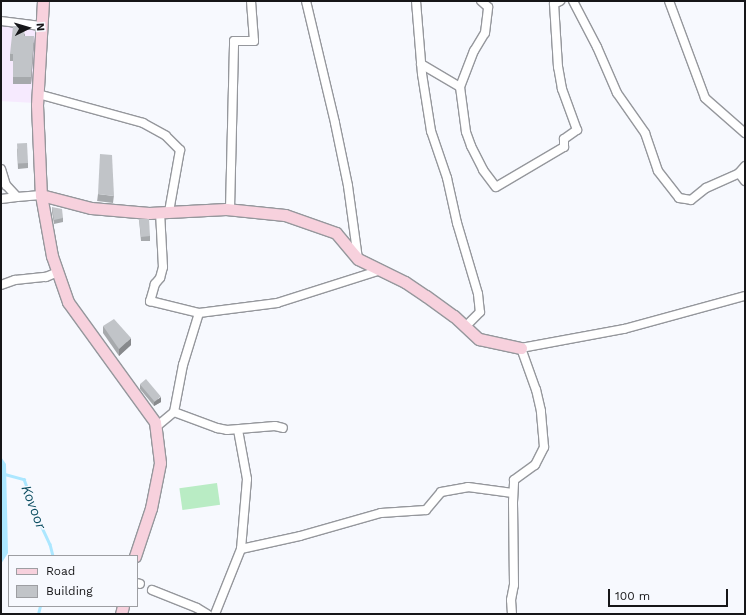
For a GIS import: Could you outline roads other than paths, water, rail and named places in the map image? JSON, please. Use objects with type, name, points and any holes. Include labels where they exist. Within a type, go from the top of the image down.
[{"type":"main road","points":[[43,1],[38,94],[41,195],[52,256],[68,302],[155,422],[156,427],[160,463],[151,508],[135,555]]},
{"type":"main road","points":[[41,195],[91,208],[164,212],[230,209],[285,215],[336,233],[358,259],[381,270],[426,296],[466,326],[479,339],[521,348]]},
{"type":"street","points":[[230,209],[234,41],[254,41],[251,1]]},
{"type":"street","points":[[306,1],[337,131],[349,194],[358,259]]},
{"type":"street","points":[[416,1],[421,64],[431,131],[447,178],[457,223],[478,294],[480,312],[466,326]]},
{"type":"street","points":[[481,1],[488,7],[485,33],[474,51],[460,87],[466,132],[471,146],[483,170],[496,187],[564,147],[564,139],[577,130],[562,89],[558,67],[554,4],[560,1]]},
{"type":"street","points":[[573,1],[597,46],[617,93],[645,133],[658,171],[679,198],[691,200],[706,188],[740,173],[745,166]]},
{"type":"street","points":[[669,1],[705,98],[745,133]]},
{"type":"street","points":[[1,21],[41,26]]},
{"type":"street","points":[[421,64],[460,87]]},
{"type":"street","points":[[38,94],[143,123],[166,136],[180,150],[164,212],[163,267],[150,301],[199,313],[276,303],[381,270]]},
{"type":"street","points":[[1,169],[6,185],[17,197]]},
{"type":"street","points":[[740,173],[745,181]]},
{"type":"street","points":[[1,199],[41,195]]},
{"type":"street","points":[[1,285],[15,280],[46,277],[58,272]]},
{"type":"street","points":[[512,614],[511,600],[514,572],[514,480],[535,465],[544,447],[542,411],[521,348],[624,329],[745,296]]},
{"type":"street","points":[[156,427],[174,412],[183,365],[199,313]]},
{"type":"street","points":[[174,412],[217,428],[238,430],[262,426],[284,428]]},
{"type":"street","points":[[215,614],[241,549],[247,479],[238,430]]},
{"type":"street","points":[[241,549],[300,536],[380,513],[426,510],[441,492],[468,487],[513,493]]},
{"type":"street","points":[[152,590],[197,608],[207,614]]},
{"type":"water","points":[[1,457],[6,464],[8,553],[1,564]]},
{"type":"waterway","name":"Kovoor","points":[[1,473],[24,479],[40,523],[50,544],[53,555]]},
{"type":"waterway","name":"Kovoor","points":[[38,614],[40,607]]}]
